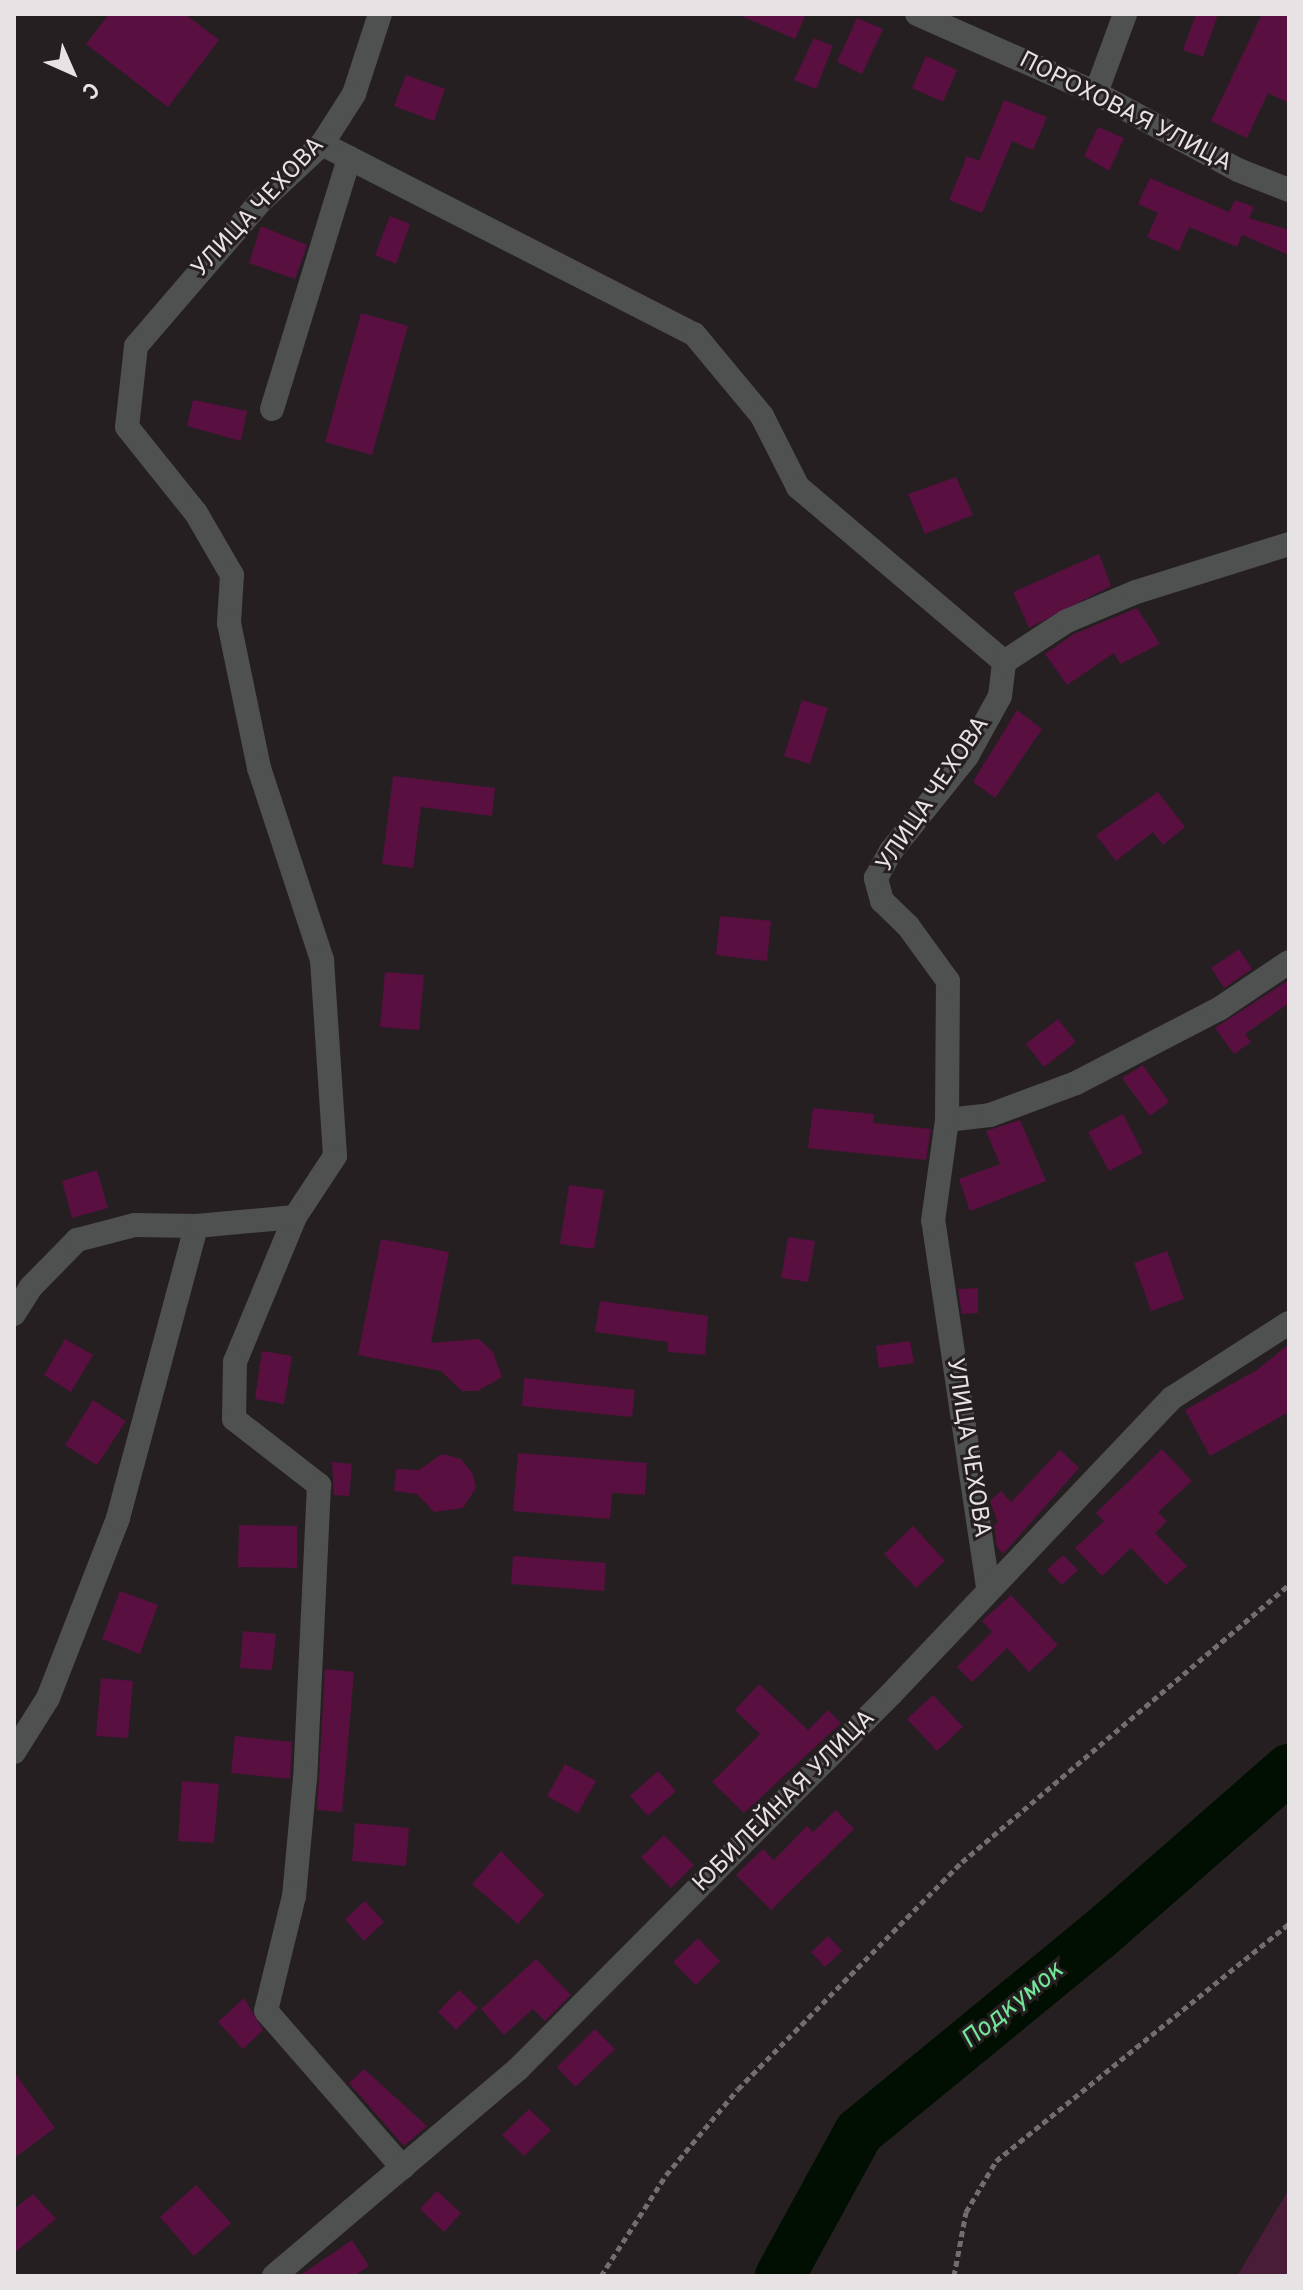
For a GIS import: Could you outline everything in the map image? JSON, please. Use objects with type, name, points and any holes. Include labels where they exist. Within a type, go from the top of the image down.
[{"type":"street","name":"УЛИЦА ЧЕХОВА","points":[[295,1217],[335,1156],[322,960],[259,768],[229,623],[232,575],[196,513],[127,427],[136,346],[260,202],[322,144],[354,94],[380,14]]},
{"type":"street","name":"ПОРОХОВАЯ УЛИЦА","points":[[917,14],[1096,93],[1238,170],[1289,190]]},
{"type":"street","points":[[1096,93],[1125,14]]},
{"type":"street","points":[[322,144],[694,334],[762,416],[798,487],[1004,662],[1067,621],[1136,592],[1289,544]]},
{"type":"street","name":"УЛИЦА ЧЕХОВА","points":[[272,409],[349,158]]},
{"type":"street","name":"УЛИЦА ЧЕХОВА","points":[[988,1587],[933,1221],[947,1120],[948,981],[908,926],[882,901],[876,878],[891,851],[967,756],[1000,696],[1004,662]]},
{"type":"street","points":[[947,1120],[990,1115],[1076,1083],[1219,1009],[1289,962]]},
{"type":"street","points":[[14,1314],[31,1287],[77,1240],[135,1225],[196,1226],[295,1217],[235,1362],[234,1419],[319,1485],[297,1866],[266,2011],[403,2168]]},
{"type":"street","points":[[14,1752],[48,1698],[118,1518],[196,1226]]},
{"type":"street","name":"ЮБИЛЕЙНАЯ УЛИЦА","points":[[274,2276],[518,2069],[892,1693],[988,1587],[1172,1398],[1289,1323]]},
{"type":"path","points":[[601,2276],[666,2175],[738,2089],[951,1874],[1289,1585]]},
{"type":"path","points":[[954,2276],[966,2212],[996,2161],[1289,1924]]},
{"type":"shaded area","points":[[1289,2189],[1289,2276],[1237,2276]]},
{"type":"building","points":[[109,14],[185,14],[219,40],[168,107],[86,44]]},
{"type":"building","points":[[737,14],[806,14],[795,39]]},
{"type":"building","points":[[1196,14],[1218,14],[1203,57],[1183,50]]},
{"type":"building","points":[[1262,14],[1289,14],[1289,103],[1268,93],[1247,138],[1211,121]]},
{"type":"building","points":[[857,18],[883,29],[862,74],[837,62]]},
{"type":"building","points":[[814,38],[833,46],[816,89],[794,80]]},
{"type":"building","points":[[926,56],[957,70],[943,102],[912,88]]},
{"type":"building","points":[[406,75],[445,89],[434,121],[394,106]]},
{"type":"building","points":[[1004,100],[1047,117],[1033,150],[1012,141],[982,213],[949,200],[967,156],[979,161]]},
{"type":"building","points":[[1098,127],[1124,138],[1109,171],[1084,156]]},
{"type":"building","points":[[1150,178],[1229,212],[1235,200],[1254,207],[1249,218],[1289,230],[1289,255],[1242,235],[1237,247],[1189,227],[1179,251],[1147,237],[1158,213],[1138,204]]},
{"type":"building","points":[[390,216],[410,224],[396,264],[375,255]]},
{"type":"building","points":[[261,226],[307,245],[295,279],[249,263]]},
{"type":"building","points":[[361,313],[408,326],[372,455],[325,442]]},
{"type":"building","points":[[193,400],[247,411],[241,441],[187,426]]},
{"type":"building","points":[[956,477],[973,515],[925,534],[908,494]]},
{"type":"building","points":[[1099,554],[1111,586],[1029,628],[1013,592]]},
{"type":"building","points":[[1137,608],[1160,644],[1120,664],[1114,653],[1067,685],[1045,654],[1074,634]]},
{"type":"building","points":[[802,700],[828,708],[810,764],[784,756]]},
{"type":"building","points":[[1017,710],[1042,729],[995,798],[973,782]]},
{"type":"building","points":[[393,776],[495,788],[492,816],[421,807],[413,868],[382,864]]},
{"type":"building","points":[[1158,792],[1185,827],[1163,845],[1153,832],[1116,861],[1096,835]]},
{"type":"building","points":[[720,916],[771,921],[767,961],[716,955]]},
{"type":"building","points":[[1239,949],[1252,969],[1224,988],[1211,968]]},
{"type":"building","points":[[385,972],[424,975],[419,1030],[380,1027]]},
{"type":"building","points":[[1289,980],[1289,1003],[1245,1034],[1251,1042],[1234,1054],[1215,1028]]},
{"type":"building","points":[[1058,1019],[1076,1042],[1044,1067],[1026,1044]]},
{"type":"building","points":[[1143,1065],[1169,1102],[1150,1116],[1122,1078]]},
{"type":"building","points":[[813,1108],[874,1114],[873,1123],[931,1129],[926,1160],[808,1148]]},
{"type":"building","points":[[1123,1114],[1143,1153],[1109,1171],[1088,1132]]},
{"type":"building","points":[[1020,1120],[1046,1181],[970,1211],[959,1179],[1000,1164],[986,1131]]},
{"type":"building","points":[[97,1170],[108,1208],[72,1218],[62,1181]]},
{"type":"building","points":[[569,1185],[604,1190],[594,1249],[560,1244]]},
{"type":"building","points":[[788,1237],[815,1241],[808,1282],[781,1278]]},
{"type":"building","points":[[381,1239],[449,1252],[431,1343],[479,1339],[493,1352],[502,1377],[478,1391],[462,1391],[441,1371],[358,1355]]},
{"type":"building","points":[[1167,1251],[1184,1299],[1151,1311],[1134,1263]]},
{"type":"building","points":[[978,1288],[978,1313],[962,1314],[958,1289]]},
{"type":"building","points":[[600,1301],[708,1316],[705,1355],[668,1352],[668,1342],[595,1332]]},
{"type":"building","points":[[65,1339],[93,1355],[71,1392],[44,1375]]},
{"type":"building","points":[[910,1341],[914,1363],[879,1368],[876,1346]]},
{"type":"building","points":[[1289,1344],[1289,1412],[1210,1456],[1185,1410],[1257,1370]]},
{"type":"building","points":[[262,1351],[292,1356],[284,1404],[255,1399]]},
{"type":"building","points":[[524,1378],[635,1390],[632,1417],[522,1406]]},
{"type":"building","points":[[93,1400],[126,1421],[97,1465],[65,1445]]},
{"type":"building","points":[[1162,1449],[1192,1481],[1158,1512],[1167,1521],[1155,1533],[1187,1566],[1166,1585],[1131,1548],[1102,1576],[1075,1548],[1104,1521],[1096,1513]]},
{"type":"building","points":[[1060,1450],[1079,1468],[1003,1554],[997,1547],[994,1526],[998,1523],[990,1501],[1001,1491],[1011,1502]]},
{"type":"building","points":[[518,1453],[647,1463],[645,1495],[612,1493],[610,1519],[513,1511]]},
{"type":"building","points":[[442,1454],[461,1459],[473,1474],[476,1488],[463,1508],[434,1512],[417,1494],[394,1491],[396,1469],[419,1470]]},
{"type":"building","points":[[332,1462],[352,1464],[349,1496],[334,1495]]},
{"type":"building","points":[[239,1525],[297,1526],[297,1568],[238,1567]]},
{"type":"building","points":[[913,1526],[945,1561],[916,1588],[884,1554]]},
{"type":"building","points":[[1063,1555],[1078,1570],[1062,1585],[1047,1570]]},
{"type":"building","points":[[513,1556],[606,1563],[604,1591],[511,1584]]},
{"type":"building","points":[[120,1591],[158,1605],[140,1654],[102,1639]]},
{"type":"building","points":[[1011,1595],[1058,1645],[1029,1672],[1007,1648],[972,1682],[957,1667],[992,1632],[982,1621]]},
{"type":"building","points":[[243,1631],[276,1634],[272,1670],[240,1668]]},
{"type":"building","points":[[325,1669],[354,1672],[342,1812],[317,1810]]},
{"type":"building","points":[[101,1678],[133,1681],[128,1738],[96,1736]]},
{"type":"building","points":[[759,1684],[808,1730],[828,1710],[841,1723],[744,1813],[712,1782],[760,1734],[735,1710]]},
{"type":"building","points":[[933,1695],[963,1727],[937,1751],[907,1719]]},
{"type":"building","points":[[235,1736],[292,1742],[290,1779],[231,1773]]},
{"type":"building","points":[[565,1764],[596,1781],[578,1813],[547,1796]]},
{"type":"building","points":[[658,1771],[676,1791],[648,1816],[630,1796]]},
{"type":"building","points":[[182,1781],[219,1784],[214,1843],[178,1841]]},
{"type":"building","points":[[836,1810],[854,1829],[771,1910],[736,1875],[763,1849],[774,1860],[807,1826],[813,1832]]},
{"type":"building","points":[[355,1823],[409,1828],[406,1866],[352,1861]]},
{"type":"building","points":[[664,1835],[694,1865],[671,1888],[641,1857]]},
{"type":"building","points":[[501,1851],[544,1895],[518,1924],[472,1884]]},
{"type":"building","points":[[365,1901],[384,1922],[364,1941],[345,1919]]},
{"type":"building","points":[[828,1936],[842,1951],[825,1967],[811,1952]]},
{"type":"building","points":[[698,1938],[720,1961],[696,1985],[673,1962]]},
{"type":"building","points":[[536,1959],[571,1995],[545,2021],[533,2009],[504,2035],[481,2009]]},
{"type":"building","points":[[459,1990],[478,2008],[456,2030],[438,2012]]},
{"type":"building","points":[[244,1998],[263,2030],[243,2049],[218,2022]]},
{"type":"building","points":[[595,2029],[615,2049],[575,2087],[557,2067]]},
{"type":"building","points":[[364,2069],[427,2126],[404,2146],[349,2083]]},
{"type":"building","points":[[14,2072],[55,2128],[14,2158]]},
{"type":"building","points":[[529,2109],[551,2130],[524,2156],[502,2135]]},
{"type":"building","points":[[196,2185],[231,2223],[194,2256],[160,2217]]},
{"type":"building","points":[[437,2191],[461,2213],[444,2232],[420,2209]]},
{"type":"building","points":[[33,2194],[56,2219],[14,2253],[14,2209]]},
{"type":"building","points":[[352,2240],[369,2266],[354,2276],[299,2276]]},
{"type":"waterway","name":"Подкумок","points":[[780,2276],[859,2132],[1098,1936],[1289,1769]]}]
